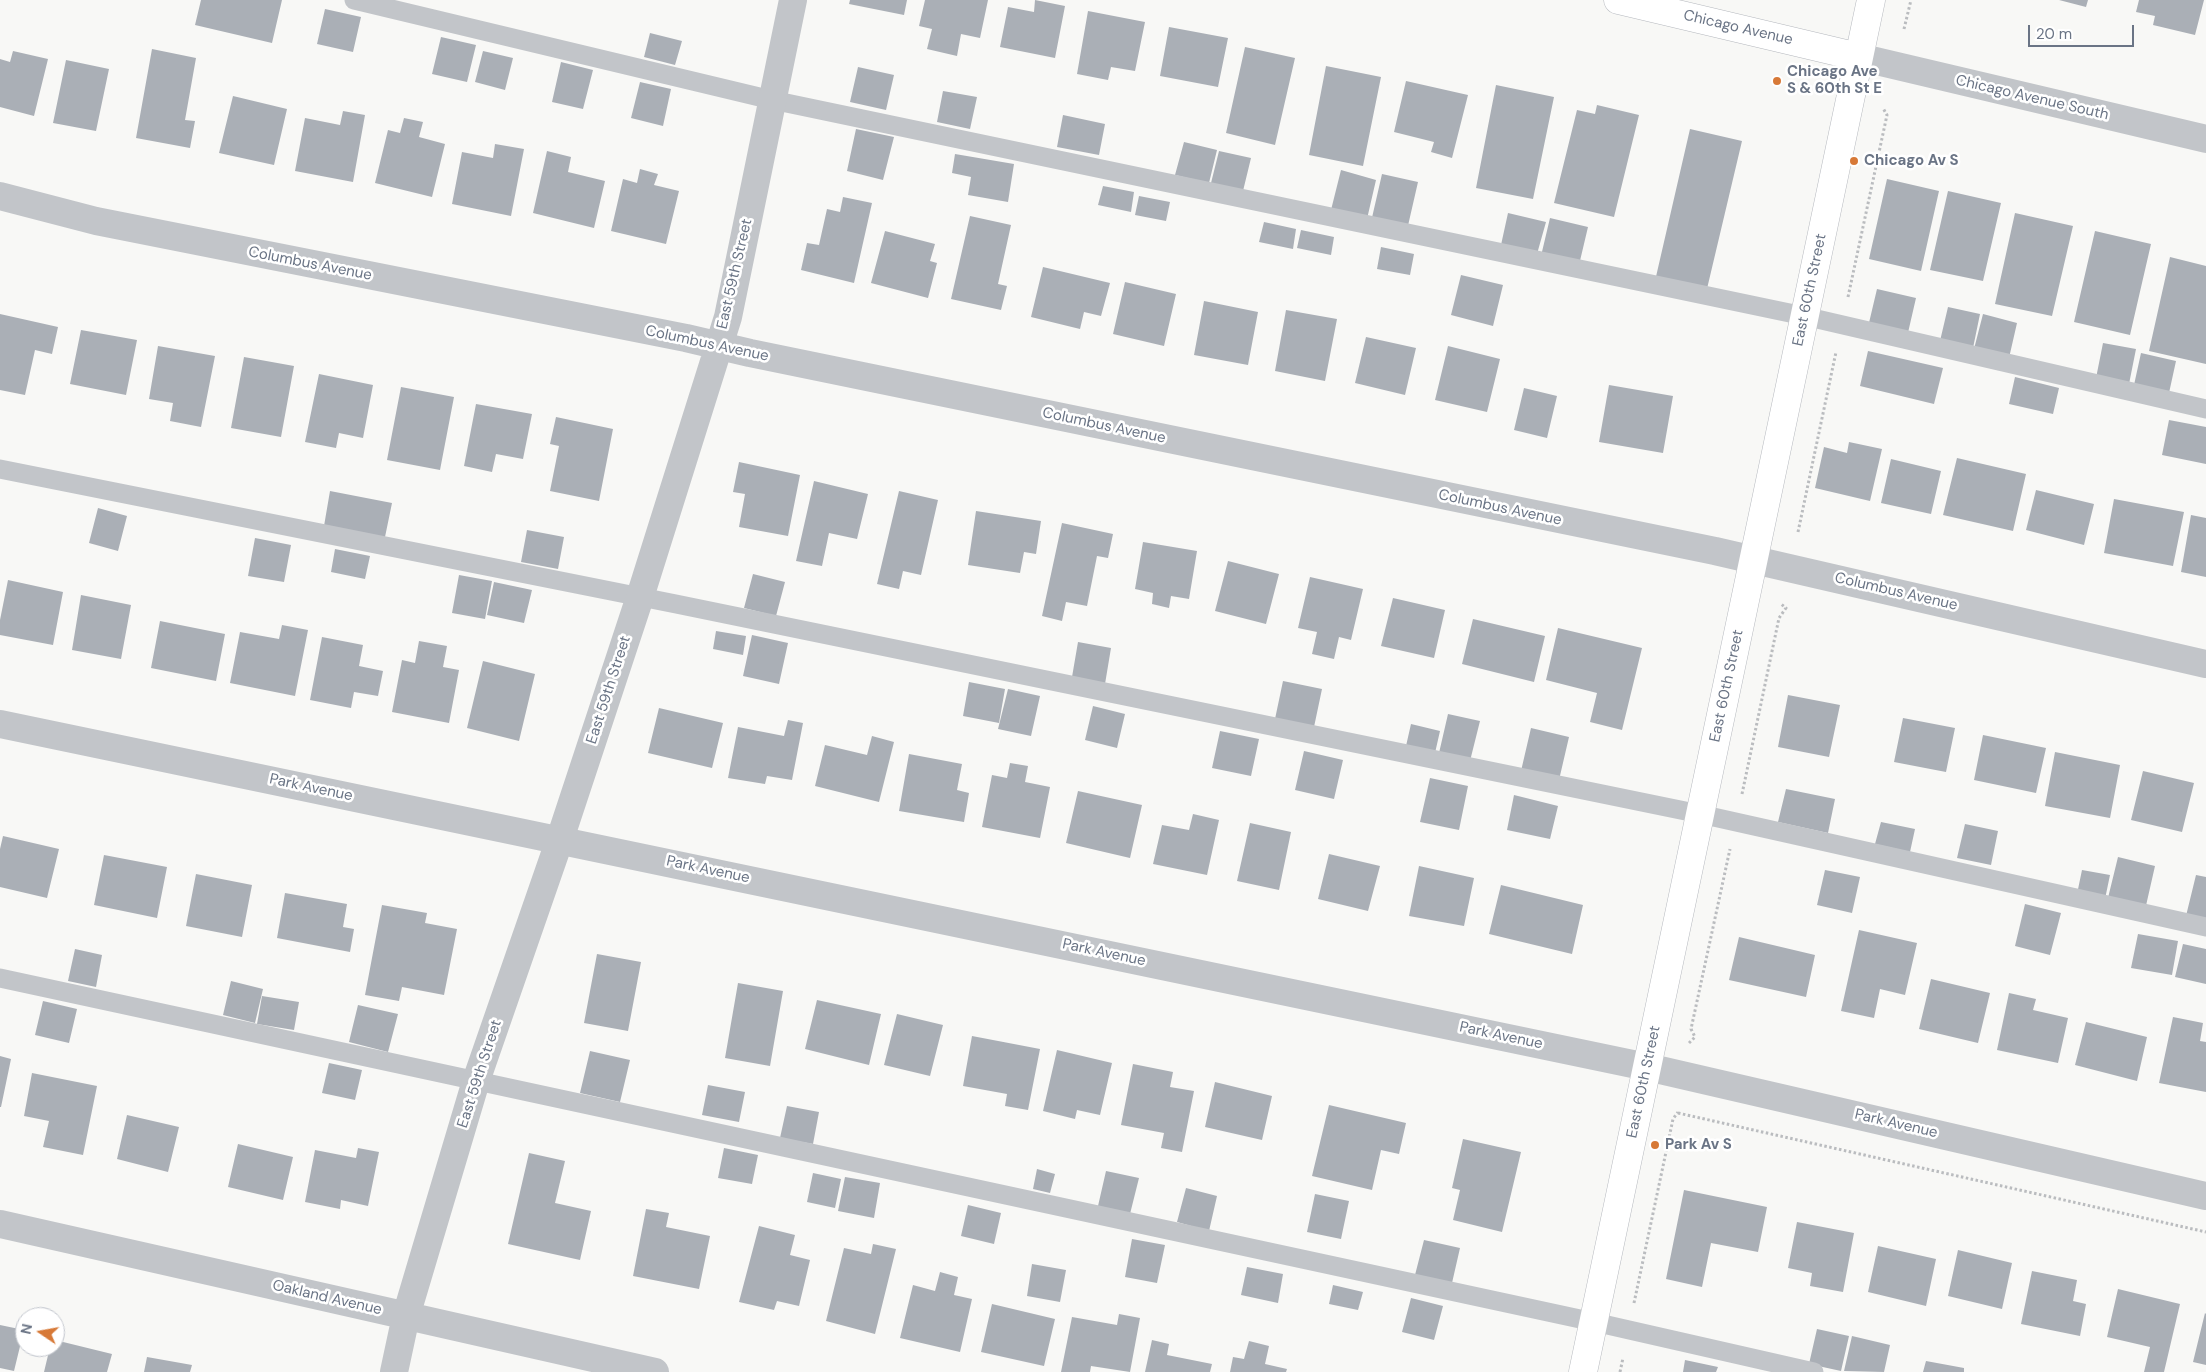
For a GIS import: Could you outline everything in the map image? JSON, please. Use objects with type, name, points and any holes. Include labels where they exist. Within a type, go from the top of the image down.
[{"type":"street","name":"East 59th Street","points":[[394,1372],[406,1316],[476,1081],[560,839],[640,597],[728,317],[793,0]]},
{"type":"street","name":"Chicago Avenue","points":[[1618,0],[1859,57]]},
{"type":"street","name":"East 60th Street","points":[[1583,1372],[1871,0]]},
{"type":"street","name":"Chicago Avenue South","points":[[1859,57],[2206,139]]},
{"type":"street","name":"Columbus Avenue","points":[[0,196],[96,221],[719,346],[1753,559],[2206,664]]},
{"type":"street","name":"Park Avenue","points":[[0,724],[560,839],[1647,1067],[2206,1196]]},
{"type":"street","name":"Oakland Avenue","points":[[0,1224],[655,1372]]},
{"type":"lane","points":[[354,0],[772,100],[1804,316],[2206,409]]},
{"type":"lane","points":[[0,469],[640,597],[1700,814],[2206,927]]},
{"type":"lane","points":[[0,978],[1594,1322],[1814,1372]]},
{"type":"path","points":[[1904,29],[1911,0]]},
{"type":"path","points":[[1675,1107],[1678,1113]]},
{"type":"path","points":[[1678,1113],[2206,1232]]},
{"type":"path","points":[[1620,1372],[1673,1119],[1678,1113]]},
{"type":"building","points":[[201,0],[282,0],[272,43],[195,25]]},
{"type":"building","points":[[850,0],[907,0],[904,15],[849,4]]},
{"type":"building","points":[[925,0],[988,0],[980,38],[961,34],[957,56],[927,49],[932,29],[919,26]]},
{"type":"building","points":[[1035,0],[1065,6],[1055,58],[1000,47],[1008,7],[1034,12]]},
{"type":"building","points":[[2059,0],[2088,0],[2086,7]]},
{"type":"building","points":[[2139,0],[2204,0],[2195,35],[2153,25],[2155,16],[2136,12]]},
{"type":"building","points":[[325,9],[361,17],[353,52],[317,44]]},
{"type":"building","points":[[1088,11],[1145,22],[1135,71],[1111,67],[1108,80],[1077,74]]},
{"type":"building","points":[[1169,27],[1228,38],[1218,87],[1160,76]]},
{"type":"building","points":[[650,33],[682,41],[675,65],[644,57]]},
{"type":"building","points":[[441,37],[476,45],[467,82],[432,74]]},
{"type":"building","points":[[1245,47],[1295,58],[1275,145],[1226,133]]},
{"type":"building","points":[[152,49],[196,58],[185,120],[195,121],[190,148],[136,138]]},
{"type":"building","points":[[13,51],[48,59],[34,116],[0,107],[0,59],[10,62]]},
{"type":"building","points":[[483,51],[513,58],[505,90],[475,82]]},
{"type":"building","points":[[66,60],[109,69],[96,131],[53,123]]},
{"type":"building","points":[[561,62],[593,70],[583,109],[552,102]]},
{"type":"building","points":[[1326,66],[1381,77],[1363,166],[1309,155]]},
{"type":"building","points":[[858,67],[894,75],[886,110],[850,102]]},
{"type":"building","points":[[1406,81],[1468,95],[1452,158],[1431,152],[1434,142],[1394,132]]},
{"type":"building","points":[[640,82],[671,89],[663,126],[631,118]]},
{"type":"building","points":[[1496,85],[1554,97],[1533,199],[1476,188]]},
{"type":"building","points":[[943,91],[977,97],[970,129],[937,122]]},
{"type":"building","points":[[233,96],[287,109],[274,165],[219,153]]},
{"type":"building","points":[[1597,105],[1639,115],[1614,217],[1554,203],[1577,110],[1595,114]]},
{"type":"building","points":[[343,111],[365,115],[353,182],[295,171],[305,118],[340,125]]},
{"type":"building","points":[[1063,115],[1105,124],[1099,155],[1057,147]]},
{"type":"building","points":[[404,118],[423,122],[419,137],[445,144],[432,197],[375,183],[388,130],[400,133]]},
{"type":"building","points":[[856,129],[894,137],[883,180],[847,171]]},
{"type":"building","points":[[1690,129],[1742,141],[1706,293],[1655,281]]},
{"type":"building","points":[[1184,142],[1217,150],[1209,183],[1175,175]]},
{"type":"building","points":[[495,144],[524,149],[511,216],[452,204],[462,152],[493,158]]},
{"type":"building","points":[[547,151],[571,157],[568,172],[605,181],[594,228],[533,213]]},
{"type":"building","points":[[1219,151],[1251,158],[1243,191],[1211,183]]},
{"type":"building","points":[[955,154],[1014,164],[1008,202],[968,195],[971,177],[952,173]]},
{"type":"building","points":[[640,169],[658,174],[654,185],[679,191],[666,244],[611,231],[623,179],[637,183]]},
{"type":"building","points":[[1341,170],[1376,180],[1367,219],[1331,210]]},
{"type":"building","points":[[1382,174],[1418,182],[1407,230],[1371,222]]},
{"type":"building","points":[[1887,179],[1939,191],[1921,271],[1869,259]]},
{"type":"building","points":[[1103,186],[1134,192],[1131,212],[1098,205]]},
{"type":"building","points":[[1948,191],[2001,203],[1983,281],[1930,270]]},
{"type":"building","points":[[1139,196],[1170,202],[1166,221],[1135,215]]},
{"type":"building","points":[[843,197],[872,203],[854,283],[801,270],[807,243],[819,245],[827,209],[840,212]]},
{"type":"building","points":[[1508,213],[1546,222],[1537,254],[1501,245]]},
{"type":"building","points":[[2015,213],[2073,226],[2052,316],[1995,304]]},
{"type":"building","points":[[970,216],[1011,225],[998,284],[1007,286],[1001,310],[951,299]]},
{"type":"building","points":[[1550,218],[1588,227],[1579,265],[1541,256]]},
{"type":"building","points":[[1264,222],[1296,229],[1293,249],[1259,242]]},
{"type":"building","points":[[1301,230],[1334,237],[1331,255],[1297,248]]},
{"type":"building","points":[[885,231],[935,244],[930,261],[937,263],[928,298],[871,283]]},
{"type":"building","points":[[2095,231],[2151,244],[2130,335],[2074,322]]},
{"type":"building","points":[[1381,247],[1414,254],[1410,275],[1377,269]]},
{"type":"building","points":[[2170,257],[2206,266],[2206,364],[2149,351]]},
{"type":"building","points":[[1043,267],[1110,283],[1101,316],[1084,312],[1080,329],[1031,317]]},
{"type":"building","points":[[1461,275],[1503,285],[1493,326],[1451,315]]},
{"type":"building","points":[[1125,282],[1176,294],[1164,346],[1113,334]]},
{"type":"building","points":[[1877,289],[1916,298],[1907,337],[1868,327]]},
{"type":"building","points":[[1204,301],[1258,312],[1248,365],[1194,355]]},
{"type":"building","points":[[1948,307],[1980,314],[1973,348],[1940,341]]},
{"type":"building","points":[[1286,310],[1337,319],[1325,381],[1275,371]]},
{"type":"building","points":[[0,314],[58,327],[52,354],[35,350],[25,395],[0,390]]},
{"type":"building","points":[[1983,314],[2017,323],[2009,358],[1974,349]]},
{"type":"building","points":[[81,330],[137,340],[126,395],[70,384]]},
{"type":"building","points":[[1366,337],[1416,348],[1405,395],[1355,383]]},
{"type":"building","points":[[2103,343],[2136,349],[2129,384],[2096,378]]},
{"type":"building","points":[[158,346],[215,356],[201,427],[170,421],[173,403],[149,399]]},
{"type":"building","points":[[1448,346],[1500,359],[1487,412],[1435,400]]},
{"type":"building","points":[[1868,351],[1943,368],[1934,404],[1860,386]]},
{"type":"building","points":[[2141,353],[2176,361],[2169,393],[2134,385]]},
{"type":"building","points":[[244,357],[294,366],[281,437],[231,428]]},
{"type":"building","points":[[319,374],[373,385],[363,438],[339,433],[336,448],[305,442]]},
{"type":"building","points":[[2015,377],[2059,388],[2053,414],[2009,404]]},
{"type":"building","points":[[1609,385],[1673,396],[1663,453],[1599,442]]},
{"type":"building","points":[[401,387],[454,397],[440,470],[387,460]]},
{"type":"building","points":[[1524,388],[1557,396],[1547,438],[1514,430]]},
{"type":"building","points":[[476,404],[532,414],[523,459],[496,454],[492,472],[464,466]]},
{"type":"building","points":[[556,417],[613,429],[599,501],[550,491],[559,446],[550,444]]},
{"type":"building","points":[[2169,420],[2206,427],[2206,464],[2162,455]]},
{"type":"building","points":[[1849,442],[1882,449],[1870,501],[1815,488],[1824,447],[1847,453]]},
{"type":"building","points":[[1957,458],[2026,474],[2013,531],[1943,515]]},
{"type":"building","points":[[1891,459],[1941,471],[1931,514],[1881,503]]},
{"type":"building","points":[[739,462],[800,475],[788,536],[739,527],[745,494],[733,492]]},
{"type":"building","points":[[814,481],[868,494],[857,539],[829,533],[822,566],[796,561]]},
{"type":"building","points":[[2036,490],[2094,504],[2084,545],[2026,530]]},
{"type":"building","points":[[330,491],[392,503],[385,537],[324,526]]},
{"type":"building","points":[[899,491],[938,500],[921,575],[903,571],[899,589],[877,584]]},
{"type":"building","points":[[2114,499],[2184,512],[2173,566],[2104,553]]},
{"type":"building","points":[[98,508],[127,516],[118,551],[89,543]]},
{"type":"building","points":[[976,511],[1041,521],[1036,554],[1024,552],[1020,573],[968,565]]},
{"type":"building","points":[[2191,515],[2206,518],[2206,577],[2181,572]]},
{"type":"building","points":[[1062,523],[1113,534],[1108,558],[1097,556],[1087,606],[1066,602],[1062,621],[1042,616]]},
{"type":"building","points":[[527,530],[564,537],[558,569],[521,562]]},
{"type":"building","points":[[255,538],[291,545],[284,582],[248,576]]},
{"type":"building","points":[[1143,542],[1197,551],[1189,599],[1171,596],[1169,608],[1152,604],[1153,593],[1135,589]]},
{"type":"building","points":[[335,549],[370,556],[365,579],[331,572]]},
{"type":"building","points":[[1228,561],[1279,574],[1266,624],[1215,611]]},
{"type":"building","points":[[753,574],[785,582],[776,616],[744,608]]},
{"type":"building","points":[[459,575],[492,581],[485,619],[452,613]]},
{"type":"building","points":[[1310,577],[1363,589],[1351,640],[1339,637],[1334,659],[1312,654],[1317,632],[1298,628]]},
{"type":"building","points":[[8,580],[63,592],[53,645],[0,635],[0,620]]},
{"type":"building","points":[[494,582],[532,590],[524,623],[487,615]]},
{"type":"building","points":[[81,595],[131,605],[121,659],[72,650]]},
{"type":"building","points":[[1393,598],[1445,610],[1434,658],[1381,646]]},
{"type":"building","points":[[1473,619],[1545,636],[1534,682],[1462,664]]},
{"type":"building","points":[[160,621],[225,634],[216,681],[151,668]]},
{"type":"building","points":[[282,625],[308,630],[295,696],[230,683],[240,632],[279,639]]},
{"type":"building","points":[[1558,628],[1642,648],[1622,730],[1590,722],[1597,693],[1546,680]]},
{"type":"building","points":[[716,631],[746,636],[743,655],[713,649]]},
{"type":"building","points":[[752,635],[788,643],[779,684],[743,676]]},
{"type":"building","points":[[322,637],[363,645],[359,666],[383,671],[378,696],[354,692],[351,708],[310,700]]},
{"type":"building","points":[[419,641],[447,646],[443,667],[459,670],[449,723],[392,712],[402,660],[415,663]]},
{"type":"building","points":[[1078,642],[1111,648],[1105,684],[1072,677]]},
{"type":"building","points":[[483,661],[535,674],[519,741],[467,728]]},
{"type":"building","points":[[1283,681],[1322,689],[1314,727],[1275,719]]},
{"type":"building","points":[[969,682],[1005,689],[999,723],[963,716]]},
{"type":"building","points":[[1008,689],[1040,696],[1031,736],[998,729]]},
{"type":"building","points":[[1788,695],[1840,705],[1829,757],[1778,747]]},
{"type":"building","points":[[1093,706],[1125,714],[1117,748],[1085,740]]},
{"type":"building","points":[[659,708],[723,723],[712,768],[648,753]]},
{"type":"building","points":[[1448,714],[1480,721],[1470,761],[1439,753]]},
{"type":"building","points":[[1903,718],[1955,728],[1946,772],[1894,762]]},
{"type":"building","points":[[788,720],[803,723],[792,780],[767,776],[765,784],[728,778],[738,727],[784,736]]},
{"type":"building","points":[[1411,724],[1440,731],[1435,753],[1406,746]]},
{"type":"building","points":[[1531,728],[1569,737],[1559,780],[1521,771]]},
{"type":"building","points":[[1220,731],[1259,739],[1251,776],[1212,768]]},
{"type":"building","points":[[1983,735],[2046,748],[2036,793],[1974,780]]},
{"type":"building","points":[[872,736],[894,742],[879,802],[815,786],[825,745],[867,755]]},
{"type":"building","points":[[1304,751],[1343,760],[1334,799],[1295,790]]},
{"type":"building","points":[[2055,752],[2120,765],[2110,818],[2045,806]]},
{"type":"building","points":[[909,754],[962,764],[957,790],[969,793],[964,822],[899,811]]},
{"type":"building","points":[[1010,763],[1028,766],[1025,782],[1050,787],[1040,838],[982,827],[992,775],[1007,778]]},
{"type":"building","points":[[2143,771],[2194,783],[2182,832],[2131,820]]},
{"type":"building","points":[[1430,778],[1468,786],[1459,830],[1420,822]]},
{"type":"building","points":[[1786,789],[1835,799],[1828,833],[1778,822]]},
{"type":"building","points":[[1078,791],[1142,805],[1130,858],[1066,843]]},
{"type":"building","points":[[1514,795],[1558,806],[1550,839],[1507,830]]},
{"type":"building","points":[[1193,814],[1219,820],[1207,875],[1153,864],[1162,825],[1189,830]]},
{"type":"building","points":[[1881,822],[1915,829],[1910,852],[1875,844]]},
{"type":"building","points":[[1250,823],[1291,832],[1279,890],[1237,881]]},
{"type":"building","points":[[1965,824],[1998,831],[1991,865],[1957,858]]},
{"type":"building","points":[[3,836],[59,849],[47,898],[0,887],[0,849]]},
{"type":"building","points":[[1329,854],[1380,866],[1368,911],[1318,899]]},
{"type":"building","points":[[104,855],[167,867],[157,918],[94,905]]},
{"type":"building","points":[[2118,857],[2155,866],[2145,910],[2107,902]]},
{"type":"building","points":[[1419,866],[1474,878],[1464,926],[1409,916]]},
{"type":"building","points":[[1825,870],[1860,877],[1852,913],[1817,905]]},
{"type":"building","points":[[2082,870],[2110,875],[2105,899],[2077,894]]},
{"type":"building","points":[[196,874],[252,885],[242,937],[186,926]]},
{"type":"building","points":[[2196,875],[2206,877],[2206,924],[2185,920]]},
{"type":"building","points":[[1501,885],[1583,905],[1572,954],[1489,934]]},
{"type":"building","points":[[285,893],[347,904],[343,927],[354,929],[350,952],[277,938]]},
{"type":"building","points":[[2025,904],[2061,913],[2050,955],[2015,946]]},
{"type":"building","points":[[382,905],[427,913],[425,923],[457,929],[444,995],[402,987],[399,1001],[365,995]]},
{"type":"building","points":[[1859,930],[1917,943],[1905,995],[1880,989],[1874,1018],[1841,1011]]},
{"type":"building","points":[[2138,934],[2178,941],[2172,975],[2131,968]]},
{"type":"building","points":[[1739,937],[1815,955],[1806,997],[1729,980]]},
{"type":"building","points":[[2183,944],[2206,949],[2206,984],[2175,977]]},
{"type":"building","points":[[75,949],[102,955],[96,987],[68,981]]},
{"type":"building","points":[[597,954],[641,962],[628,1031],[584,1023]]},
{"type":"building","points":[[1931,979],[1990,993],[1978,1043],[1919,1029]]},
{"type":"building","points":[[231,981],[263,989],[255,1023],[223,1015]]},
{"type":"building","points":[[738,983],[783,991],[770,1066],[725,1058]]},
{"type":"building","points":[[2009,993],[2036,999],[2033,1010],[2068,1018],[2058,1063],[1997,1050]]},
{"type":"building","points":[[262,996],[299,1002],[294,1030],[257,1024]]},
{"type":"building","points":[[817,1000],[881,1014],[869,1065],[805,1049]]},
{"type":"building","points":[[43,1001],[77,1009],[69,1043],[35,1035]]},
{"type":"building","points":[[358,1005],[398,1014],[388,1052],[349,1042]]},
{"type":"building","points":[[897,1014],[943,1025],[930,1076],[884,1065]]},
{"type":"building","points":[[2173,1017],[2203,1023],[2200,1041],[2206,1042],[2206,1092],[2159,1083]]},
{"type":"building","points":[[2086,1022],[2147,1037],[2137,1081],[2075,1065]]},
{"type":"building","points":[[972,1036],[1040,1049],[1028,1110],[1005,1106],[1007,1094],[963,1086]]},
{"type":"building","points":[[1057,1050],[1112,1063],[1100,1115],[1077,1110],[1075,1119],[1043,1111]]},
{"type":"building","points":[[590,1051],[630,1060],[620,1102],[580,1093]]},
{"type":"building","points":[[0,1056],[11,1059],[1,1107],[0,1107]]},
{"type":"building","points":[[329,1063],[362,1070],[355,1100],[322,1093]]},
{"type":"building","points":[[1133,1064],[1173,1072],[1170,1087],[1194,1091],[1182,1152],[1161,1148],[1164,1133],[1121,1125]]},
{"type":"building","points":[[32,1073],[97,1086],[83,1155],[43,1147],[49,1121],[24,1116]]},
{"type":"building","points":[[1215,1082],[1272,1096],[1262,1140],[1205,1127]]},
{"type":"building","points":[[708,1085],[745,1092],[739,1122],[702,1115]]},
{"type":"building","points":[[1329,1105],[1406,1123],[1399,1154],[1381,1150],[1372,1190],[1312,1176]]},
{"type":"building","points":[[787,1106],[819,1112],[813,1144],[780,1138]]},
{"type":"building","points":[[127,1115],[179,1127],[168,1172],[117,1159]]},
{"type":"building","points":[[1463,1139],[1521,1152],[1502,1232],[1453,1220],[1460,1190],[1452,1188]]},
{"type":"building","points":[[238,1144],[293,1157],[283,1200],[228,1187]]},
{"type":"building","points":[[358,1148],[379,1152],[368,1206],[341,1200],[340,1209],[305,1202],[315,1150],[356,1158]]},
{"type":"building","points":[[724,1148],[758,1155],[752,1184],[718,1178]]},
{"type":"building","points":[[529,1153],[565,1161],[555,1203],[591,1211],[580,1260],[508,1244]]},
{"type":"building","points":[[1037,1169],[1055,1174],[1050,1193],[1033,1189]]},
{"type":"building","points":[[1106,1171],[1139,1178],[1130,1214],[1098,1206]]},
{"type":"building","points":[[813,1173],[841,1179],[835,1208],[807,1202]]},
{"type":"building","points":[[845,1177],[880,1183],[874,1218],[838,1211]]},
{"type":"building","points":[[1186,1188],[1217,1196],[1209,1231],[1177,1222]]},
{"type":"building","points":[[1684,1190],[1767,1207],[1758,1252],[1711,1243],[1702,1287],[1666,1279]]},
{"type":"building","points":[[1315,1194],[1349,1201],[1341,1239],[1307,1232]]},
{"type":"building","points":[[968,1205],[1001,1213],[994,1244],[961,1236]]},
{"type":"building","points":[[646,1209],[669,1213],[666,1227],[710,1236],[699,1289],[633,1276]]},
{"type":"building","points":[[1797,1222],[1854,1233],[1843,1292],[1810,1286],[1812,1273],[1788,1268]]},
{"type":"building","points":[[759,1226],[795,1235],[790,1255],[810,1260],[799,1306],[777,1301],[774,1310],[739,1302]]},
{"type":"building","points":[[1132,1239],[1165,1245],[1157,1283],[1125,1277]]},
{"type":"building","points":[[1424,1240],[1460,1248],[1452,1283],[1415,1275]]},
{"type":"building","points":[[873,1244],[896,1249],[875,1334],[826,1321],[844,1248],[871,1254]]},
{"type":"building","points":[[1878,1246],[1936,1259],[1926,1306],[1868,1292]]},
{"type":"building","points":[[1958,1250],[2012,1263],[2002,1309],[1948,1296]]},
{"type":"building","points":[[1032,1264],[1066,1270],[1060,1302],[1027,1296]]},
{"type":"building","points":[[1247,1267],[1283,1274],[1278,1303],[1241,1295]]},
{"type":"building","points":[[2032,1271],[2077,1280],[2073,1301],[2086,1304],[2080,1336],[2021,1324]]},
{"type":"building","points":[[940,1272],[958,1277],[954,1295],[972,1299],[960,1352],[900,1338],[913,1285],[935,1291]]},
{"type":"building","points":[[1333,1285],[1363,1292],[1358,1310],[1329,1304]]},
{"type":"building","points":[[2118,1289],[2180,1304],[2164,1372],[2144,1372],[2150,1347],[2107,1337]]},
{"type":"building","points":[[1411,1298],[1443,1306],[1434,1340],[1402,1332]]},
{"type":"building","points":[[992,1304],[1055,1319],[1044,1366],[981,1352]]},
{"type":"building","points":[[1119,1314],[1140,1318],[1130,1372],[1091,1366],[1090,1372],[1061,1372],[1072,1317],[1117,1325]]},
{"type":"building","points":[[2206,1314],[2206,1365],[2193,1362]]},
{"type":"building","points":[[0,1325],[15,1328],[15,1357],[17,1357],[14,1371],[0,1368]]},
{"type":"building","points":[[1817,1329],[1849,1336],[1841,1371],[1809,1364]]},
{"type":"building","points":[[1852,1336],[1890,1345],[1884,1372],[1844,1371]]},
{"type":"building","points":[[1152,1340],[1169,1344],[1167,1355],[1212,1364],[1210,1372],[1145,1372]]},
{"type":"building","points":[[1249,1341],[1269,1346],[1265,1364],[1287,1369],[1286,1372],[1230,1372],[1233,1357],[1244,1359]]},
{"type":"building","points":[[65,1342],[112,1354],[107,1372],[44,1372],[48,1357],[65,1357]]},
{"type":"building","points":[[147,1357],[192,1365],[190,1372],[144,1372]]},
{"type":"building","points":[[1685,1360],[1718,1367],[1716,1372],[1683,1372]]},
{"type":"building","points":[[1926,1361],[1964,1368],[1964,1372],[1923,1372]]},
{"type":"place","name":"Chicago Ave S & 60th St E","points":[[1777,81]]},
{"type":"place","name":"Chicago Av S","points":[[1854,161]]},
{"type":"place","name":"Park Av S","points":[[1655,1145]]}]
